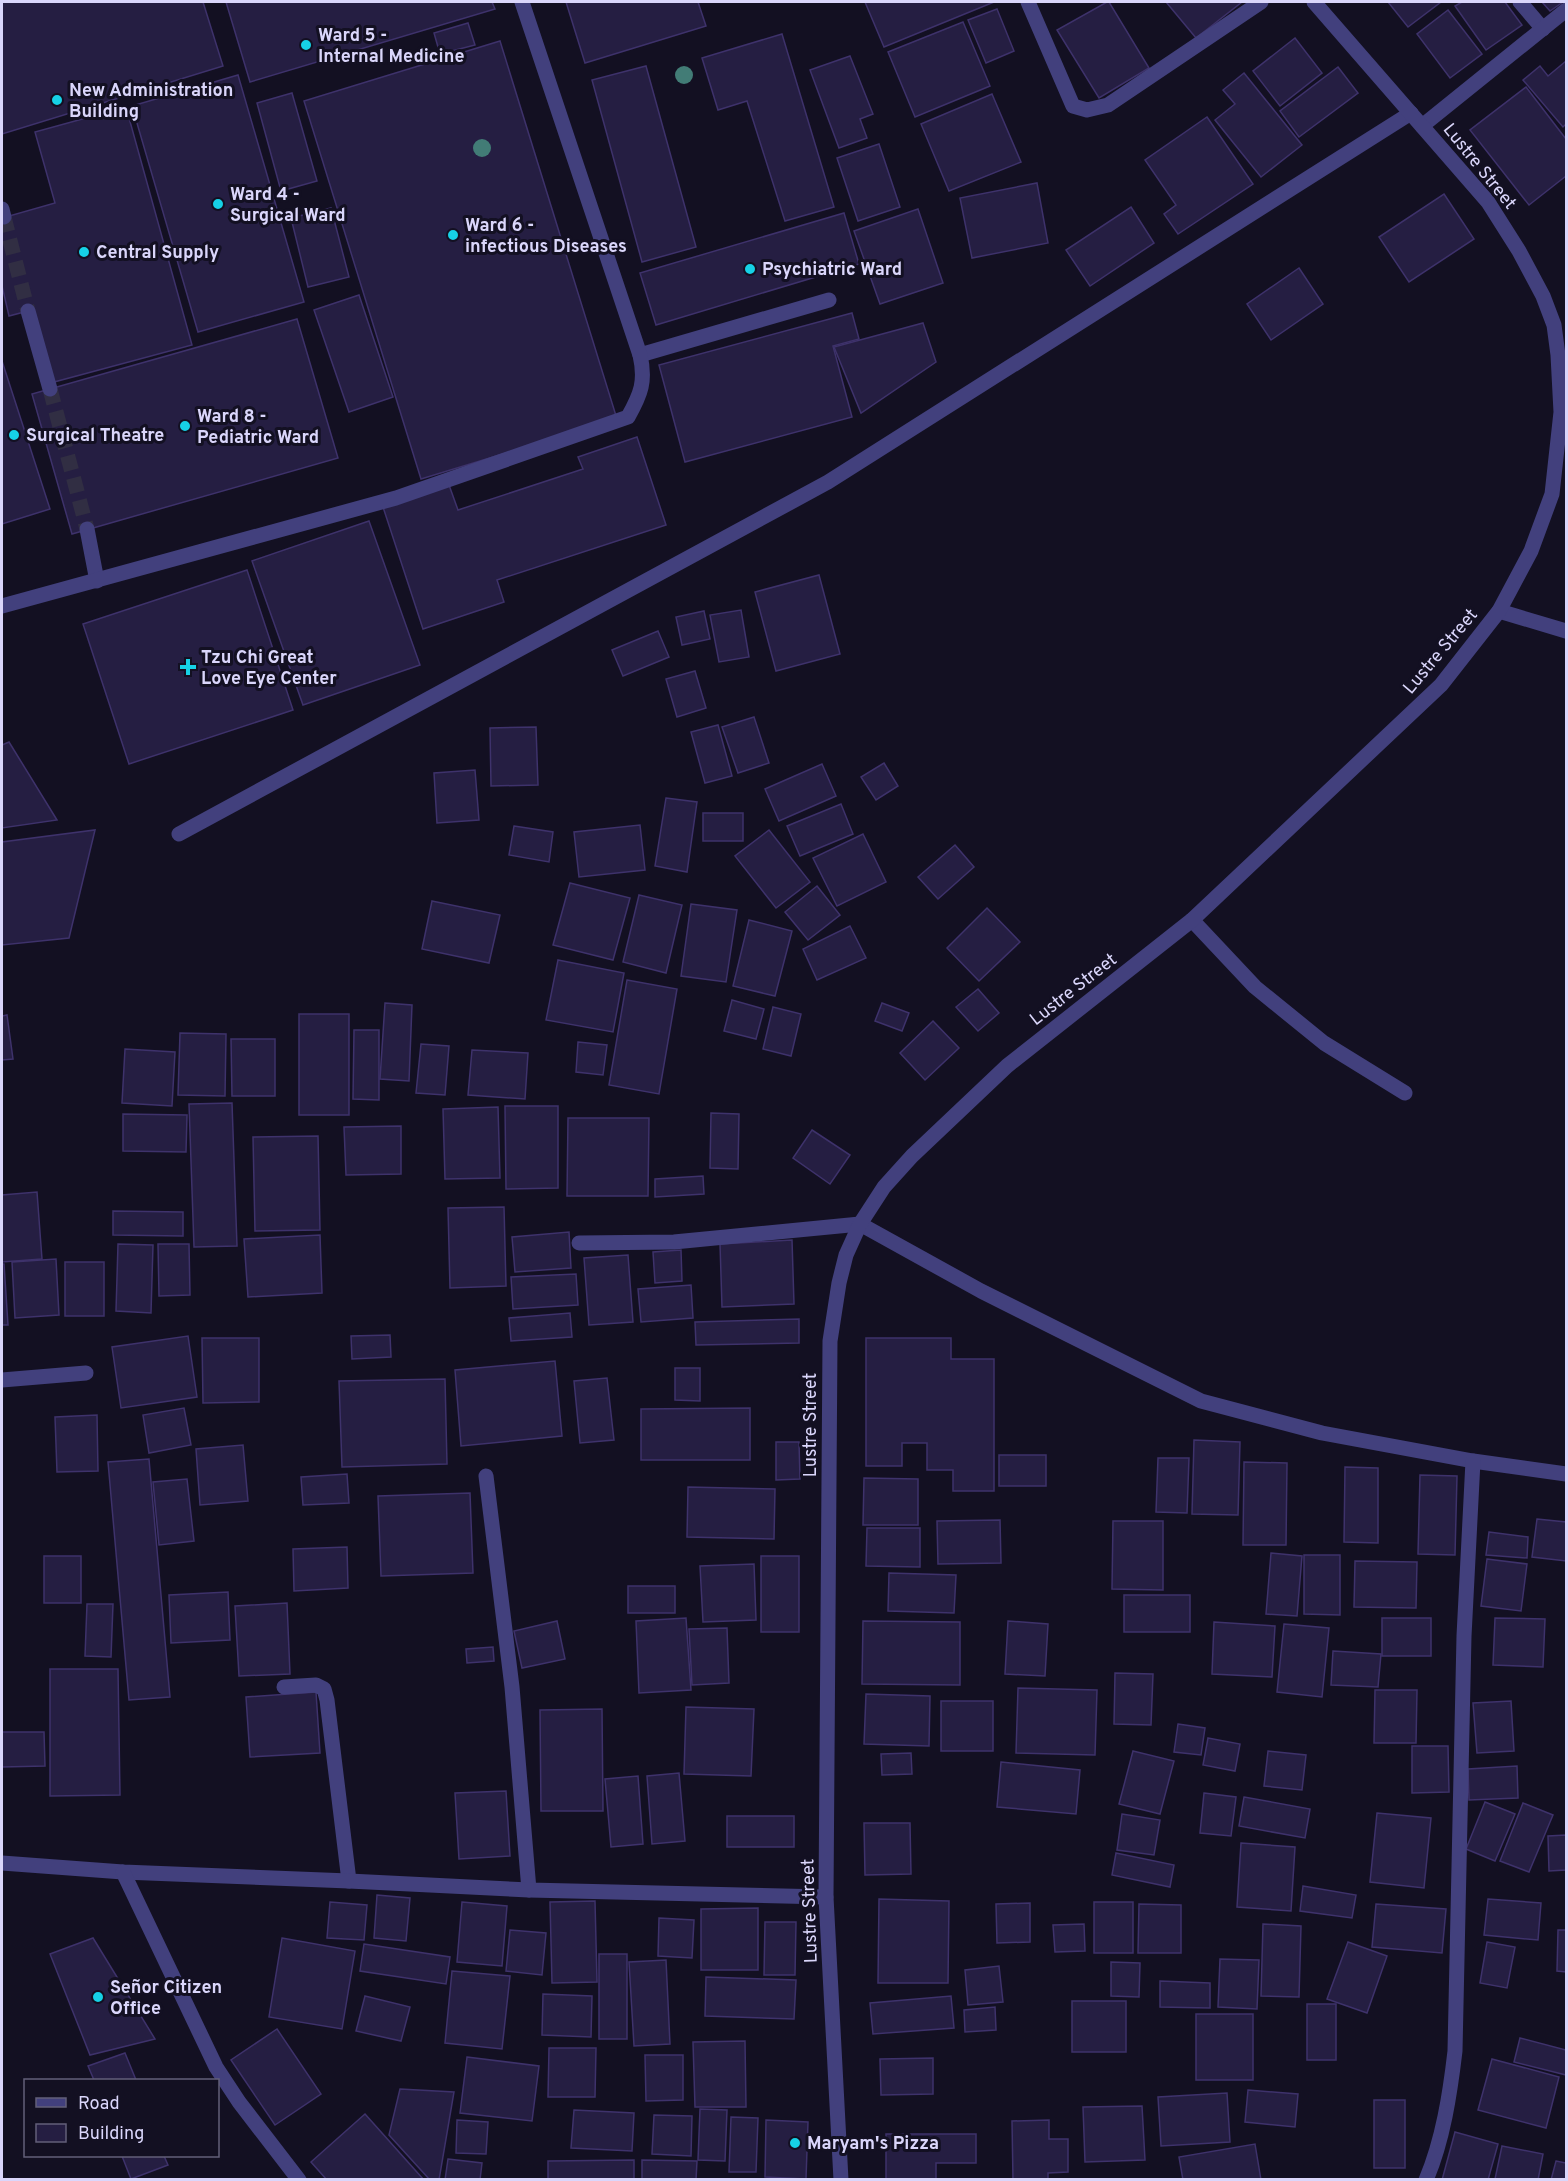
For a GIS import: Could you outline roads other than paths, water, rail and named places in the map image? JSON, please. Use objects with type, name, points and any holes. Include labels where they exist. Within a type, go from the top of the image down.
[{"type":"street","points":[[2,606],[396,498],[628,417],[640,397],[642,388],[640,355],[522,2]]},
{"type":"street","points":[[1028,2],[1073,106],[1087,110],[1108,105],[1261,2]]},
{"type":"street","name":"Lustre Street","points":[[841,2180],[826,1897],[830,1341],[837,1292],[846,1255],[860,1224],[884,1187],[912,1156],[1007,1066],[1192,920],[1442,685],[1499,610],[1532,551],[1552,494],[1561,412],[1558,355],[1550,315],[1519,251],[1488,202],[1314,2]]},
{"type":"street","points":[[1520,2],[1543,30]]},
{"type":"street","points":[[1422,126],[1566,10]]},
{"type":"street","points":[[179,834],[828,482],[1411,113]]},
{"type":"street","points":[[640,355],[829,300]]},
{"type":"street","points":[[28,311],[50,389]]},
{"type":"street","points":[[87,529],[97,581]]},
{"type":"street","points":[[1499,610],[1566,631]]},
{"type":"street","points":[[1192,920],[1255,987],[1315,1036],[1406,1093]]},
{"type":"street","points":[[579,1243],[674,1242],[860,1224],[981,1291],[1201,1401],[1322,1433],[1473,1461],[1566,1474]]},
{"type":"street","points":[[2,1380],[86,1373]]},
{"type":"street","points":[[1426,2180],[1450,2092],[1455,2051],[1464,1636],[1473,1461]]},
{"type":"street","points":[[486,1476],[512,1688],[529,1890]]},
{"type":"street","points":[[284,1688],[316,1685],[324,1689],[349,1881]]},
{"type":"street","points":[[2,1863],[123,1872],[529,1890],[826,1897]]},
{"type":"street","points":[[123,1872],[216,2067],[239,2102],[299,2180]]},
{"type":"tunnel","points":[[4,217],[28,311]]},
{"type":"tunnel","points":[[50,389],[87,529]]},
{"type":"place","name":"Ward 5 - Internal Medicine","points":[[306,45]]},
{"type":"place","name":"New Administration Building","points":[[57,100]]},
{"type":"place","name":"Ward 4 - Surgical Ward","points":[[218,204]]},
{"type":"place","name":"Ward 6 - infectious Diseases","points":[[453,235]]},
{"type":"place","name":"Central Supply","points":[[84,252]]},
{"type":"place","name":"Psychiatric Ward","points":[[750,269]]},
{"type":"place","name":"Ward 8 - Pediatric Ward","points":[[185,426]]},
{"type":"place","name":"Surgical Theatre","points":[[14,435]]},
{"type":"place","name":"Tzu Chi Great Love Eye Center","points":[[188,667]]},
{"type":"place","name":"Señor Citizen Office","points":[[98,1997]]},
{"type":"place","name":"Maryam's Pizza","points":[[795,2143]]}]
